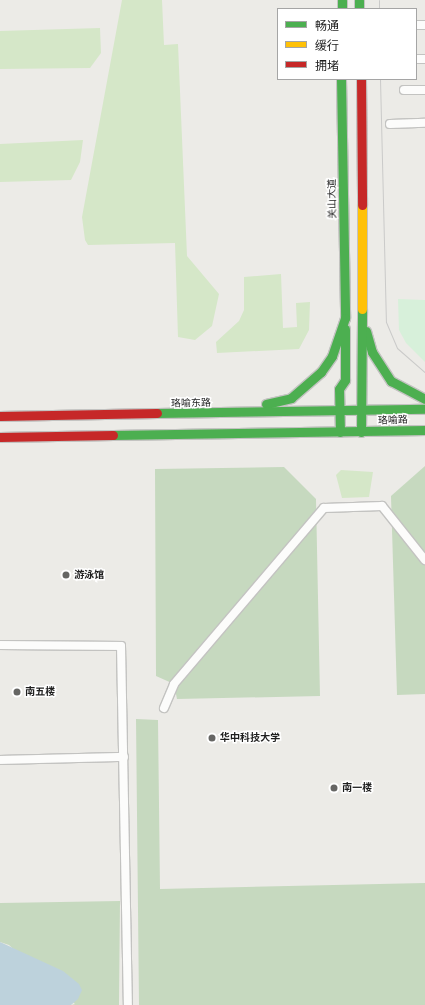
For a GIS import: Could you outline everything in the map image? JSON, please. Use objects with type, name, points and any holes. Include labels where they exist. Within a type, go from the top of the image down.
[{"type":"main road","name":"关山大道","points":[[340,432],[339,389],[345,380],[341,80]]},
{"type":"main road","points":[[0,437],[362,432],[361,80]]},
{"type":"main road","points":[[362,309],[366,336],[380,366],[391,381],[425,399]]},
{"type":"main road","points":[[214,414],[291,398],[313,381],[332,356],[345,318]]},
{"type":"main road","name":"珞喻东路","points":[[0,416],[214,414],[382,408]]},
{"type":"main road","name":"珞喻路","points":[[382,408],[425,409]]},
{"type":"main road","name":"珞喻路","points":[[362,432],[425,430]]},
{"type":"street","points":[[404,90],[425,90]]},
{"type":"street","points":[[390,124],[425,123]]},
{"type":"street","points":[[164,708],[174,684],[324,508],[382,506],[425,560]]},
{"type":"street","points":[[0,645],[121,646],[128,1005]]},
{"type":"street","points":[[0,760],[124,757]]},
{"type":"green space","points":[[122,0],[162,0],[164,45],[178,44],[187,256],[219,294],[212,326],[195,340],[178,337],[175,243],[88,245],[85,240],[82,217]]},
{"type":"green space","points":[[100,28],[101,53],[90,68],[0,69],[0,31]]},
{"type":"green space","points":[[83,140],[80,162],[71,180],[0,182],[0,144]]},
{"type":"green space","points":[[281,274],[283,328],[297,327],[296,303],[310,302],[309,330],[299,349],[217,353],[216,342],[239,321],[244,310],[244,277]]},
{"type":"green space","points":[[398,299],[425,300],[425,362],[406,343],[399,330]]},
{"type":"green space","points":[[425,466],[425,694],[397,695],[391,496]]},
{"type":"green space","points":[[284,467],[316,499],[320,696],[177,699],[174,684],[156,676],[155,469]]},
{"type":"green space","points":[[341,470],[373,472],[369,497],[342,498],[336,475]]},
{"type":"green space","points":[[136,719],[158,720],[160,889],[425,883],[425,1005],[139,1005]]},
{"type":"green space","points":[[120,901],[119,1005],[71,1005],[75,1004],[9,945],[0,942],[0,903]]},
{"type":"water","points":[[0,942],[63,971],[79,984],[82,990],[78,999],[71,1005],[0,1005]]},
{"type":"tram line","points":[[379,0],[379,8]]},
{"type":"tram line","points":[[380,80],[386,322],[397,348],[425,372]]},
{"type":"traffic: fast","points":[[342,0],[342,8]]},
{"type":"traffic: fast","points":[[359,0],[359,8]]},
{"type":"traffic: fast","points":[[341,80],[345,318]]},
{"type":"traffic: fast","points":[[361,432],[362,309]]},
{"type":"traffic: fast","points":[[266,404],[291,398],[321,372],[332,356],[345,318]]},
{"type":"traffic: fast","points":[[340,432],[339,389],[345,380],[345,329]]},
{"type":"traffic: fast","points":[[366,331],[372,352],[391,381],[425,399]]},
{"type":"traffic: fast","points":[[157,413],[425,409]]},
{"type":"traffic: fast","points":[[113,435],[425,430]]},
{"type":"traffic: slow","points":[[362,205],[362,309]]},
{"type":"traffic: jam","points":[[361,80],[362,205]]},
{"type":"traffic: jam","points":[[0,416],[157,413]]},
{"type":"traffic: jam","points":[[0,437],[113,435]]},
{"type":"place","name":"游泳馆","points":[[66,575]]},
{"type":"place","name":"南五楼","points":[[17,692]]},
{"type":"place","name":"华中科技大学","points":[[212,738]]},
{"type":"place","name":"南一楼","points":[[334,788]]}]
